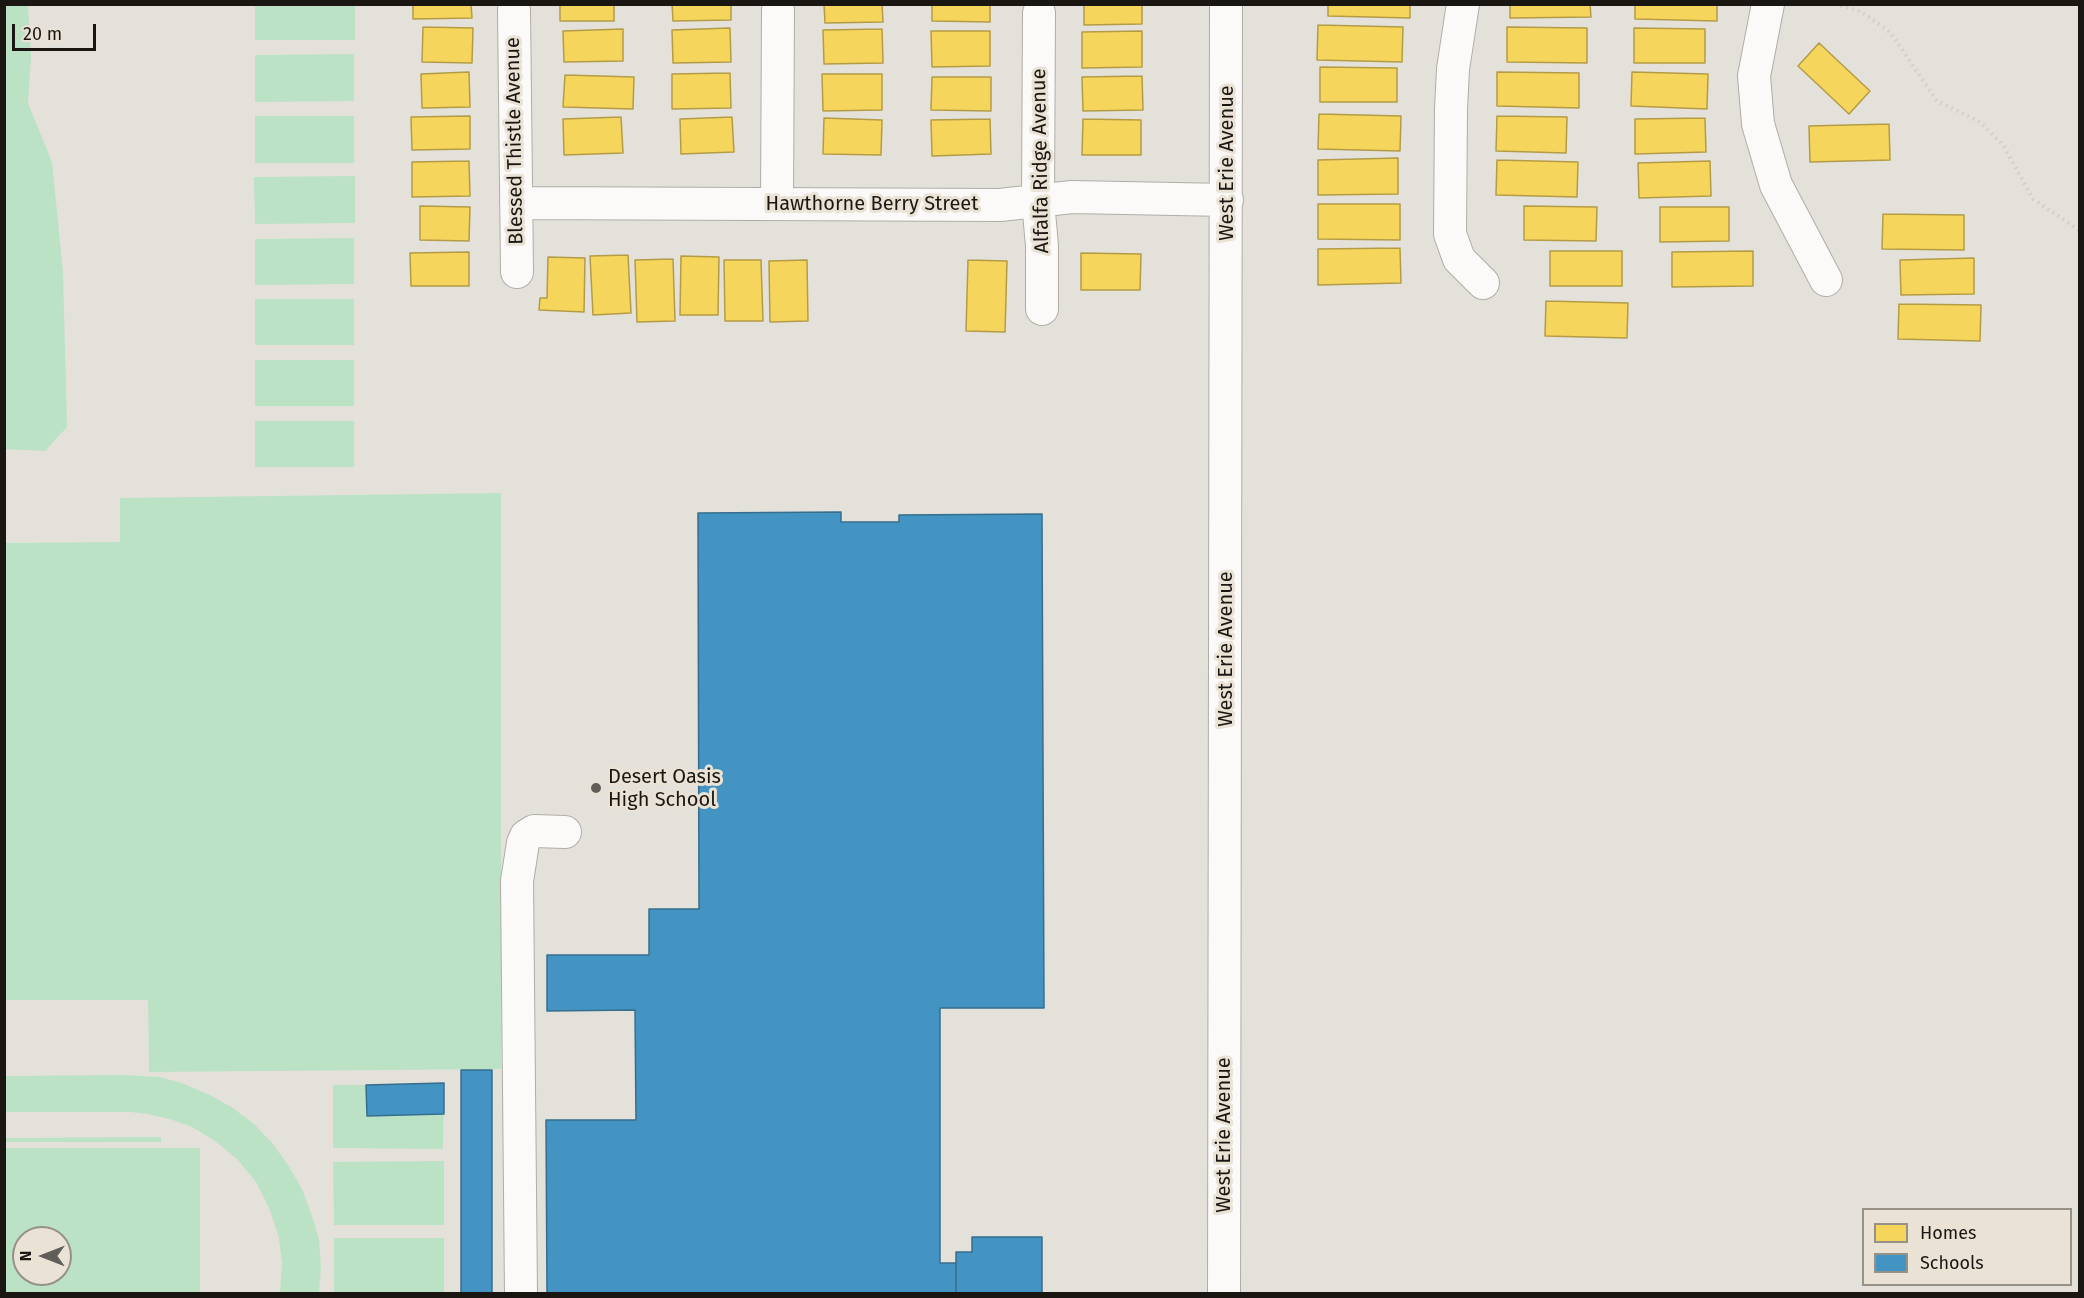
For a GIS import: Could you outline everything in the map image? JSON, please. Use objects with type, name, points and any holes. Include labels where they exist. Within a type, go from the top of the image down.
[{"type":"street","name":"West Erie Avenue","points":[[1224,1293],[1226,4]]},
{"type":"street","points":[[1463,4],[1453,69],[1450,234],[1459,259],[1483,283]]},
{"type":"street","points":[[1768,4],[1754,76],[1758,124],[1776,185],[1826,280]]},
{"type":"street","name":"Blessed Thistle Avenue","points":[[514,10],[517,272]]},
{"type":"street","points":[[777,204],[778,10]]},
{"type":"street","name":"Alfalfa Ridge Avenue","points":[[1039,13],[1038,201],[1042,246],[1042,309]]},
{"type":"street","name":"Hawthorne Berry Street","points":[[516,203],[1000,205],[1072,197],[1227,200]]},
{"type":"street","points":[[521,1293],[517,881],[526,836],[534,831],[565,832]]},
{"type":"path","points":[[1835,4],[1860,12],[1890,32],[1937,101],[1980,122],[2003,145],[2033,199],[2079,231]]},
{"type":"green space","points":[[5,4],[28,5],[31,57],[28,103],[52,162],[63,272],[67,427],[45,451],[5,449]]},
{"type":"green space","points":[[255,5],[355,5],[355,40],[255,40]]},
{"type":"green space","points":[[354,54],[354,101],[255,102],[255,55]]},
{"type":"green space","points":[[255,116],[354,116],[354,163],[255,163]]},
{"type":"green space","points":[[355,176],[355,223],[255,224],[254,177]]},
{"type":"green space","points":[[354,238],[354,284],[255,285],[255,239]]},
{"type":"green space","points":[[255,299],[354,299],[354,345],[255,345]]},
{"type":"green space","points":[[255,360],[354,360],[354,406],[255,406]]},
{"type":"green space","points":[[255,421],[354,421],[354,467],[255,467]]},
{"type":"green space","points":[[501,493],[501,1069],[149,1072],[148,1000],[5,1000],[5,543],[120,542],[120,498]]},
{"type":"green space","points":[[5,1076],[159,1077],[182,1083],[210,1095],[233,1108],[254,1124],[273,1144],[303,1191],[314,1222],[319,1240],[321,1267],[319,1293],[280,1293],[282,1264],[279,1238],[269,1208],[256,1182],[237,1159],[215,1141],[192,1127],[170,1119],[131,1112],[5,1112]]},
{"type":"green space","points":[[333,1085],[444,1085],[443,1149],[333,1148]]},
{"type":"green space","points":[[161,1137],[161,1142],[4,1142],[5,1138]]},
{"type":"green space","points":[[4,1148],[200,1148],[200,1293],[5,1293]]},
{"type":"green space","points":[[444,1161],[444,1225],[334,1225],[333,1162]]},
{"type":"green space","points":[[334,1238],[444,1238],[444,1293],[334,1293]]},
{"type":"building: Homes","points":[[413,4],[471,4],[472,18],[413,19]]},
{"type":"building: Homes","points":[[560,4],[614,4],[614,21],[560,21]]},
{"type":"building: Homes","points":[[672,4],[731,4],[731,20],[673,21]]},
{"type":"building: Homes","points":[[824,4],[882,4],[883,22],[825,23]]},
{"type":"building: Homes","points":[[932,4],[990,4],[990,22],[932,21]]},
{"type":"building: Homes","points":[[1084,4],[1142,4],[1142,24],[1084,25]]},
{"type":"building: Homes","points":[[1328,4],[1410,4],[1410,18],[1328,16]]},
{"type":"building: Homes","points":[[1510,4],[1590,4],[1591,17],[1510,18]]},
{"type":"building: Homes","points":[[1635,4],[1717,4],[1717,21],[1635,19]]},
{"type":"building: Homes","points":[[1318,25],[1403,27],[1402,62],[1317,60]]},
{"type":"building: Homes","points":[[423,27],[473,28],[472,63],[422,62]]},
{"type":"building: Homes","points":[[1507,27],[1587,28],[1587,63],[1507,62]]},
{"type":"building: Homes","points":[[730,28],[731,62],[673,63],[672,30]]},
{"type":"building: Homes","points":[[1634,28],[1705,29],[1705,63],[1634,63]]},
{"type":"building: Homes","points":[[623,29],[623,61],[564,62],[563,31]]},
{"type":"building: Homes","points":[[882,29],[883,63],[824,64],[823,30]]},
{"type":"building: Homes","points":[[931,31],[990,31],[990,66],[932,67]]},
{"type":"building: Homes","points":[[1142,31],[1142,67],[1082,68],[1082,32]]},
{"type":"building: Homes","points":[[1819,43],[1870,91],[1849,114],[1798,66]]},
{"type":"building: Homes","points":[[1320,67],[1397,68],[1397,102],[1320,102]]},
{"type":"building: Homes","points":[[469,72],[470,107],[422,108],[421,74]]},
{"type":"building: Homes","points":[[1497,72],[1579,73],[1579,108],[1497,106]]},
{"type":"building: Homes","points":[[1632,72],[1708,74],[1707,109],[1631,106]]},
{"type":"building: Homes","points":[[730,73],[731,108],[672,109],[672,74]]},
{"type":"building: Homes","points":[[822,74],[882,74],[882,110],[823,111]]},
{"type":"building: Homes","points":[[565,75],[634,77],[633,109],[563,107]]},
{"type":"building: Homes","points":[[1142,76],[1143,110],[1083,111],[1082,77]]},
{"type":"building: Homes","points":[[932,77],[991,77],[991,111],[931,110]]},
{"type":"building: Homes","points":[[1319,114],[1401,116],[1400,151],[1318,149]]},
{"type":"building: Homes","points":[[470,116],[470,149],[412,150],[411,117]]},
{"type":"building: Homes","points":[[1497,116],[1567,117],[1566,153],[1496,151]]},
{"type":"building: Homes","points":[[621,117],[623,153],[564,155],[563,119]]},
{"type":"building: Homes","points":[[732,117],[734,152],[681,154],[680,119]]},
{"type":"building: Homes","points":[[824,118],[882,120],[881,155],[823,154]]},
{"type":"building: Homes","points":[[1705,118],[1706,152],[1635,154],[1635,119]]},
{"type":"building: Homes","points":[[990,119],[991,154],[932,156],[931,120]]},
{"type":"building: Homes","points":[[1083,119],[1141,120],[1141,155],[1082,155]]},
{"type":"building: Homes","points":[[1889,124],[1890,160],[1810,162],[1809,126]]},
{"type":"building: Homes","points":[[1398,158],[1398,194],[1318,195],[1318,160]]},
{"type":"building: Homes","points":[[1497,160],[1578,162],[1577,197],[1496,195]]},
{"type":"building: Homes","points":[[469,161],[470,196],[412,197],[412,162]]},
{"type":"building: Homes","points":[[1710,161],[1711,196],[1639,198],[1638,163]]},
{"type":"building: Homes","points":[[1318,204],[1400,204],[1400,240],[1318,239]]},
{"type":"building: Homes","points":[[420,206],[470,207],[469,241],[420,240]]},
{"type":"building: Homes","points":[[1524,206],[1597,207],[1596,241],[1524,240]]},
{"type":"building: Homes","points":[[1660,207],[1729,207],[1729,241],[1660,242]]},
{"type":"building: Homes","points":[[1883,214],[1964,215],[1964,250],[1882,249]]},
{"type":"building: Homes","points":[[1400,248],[1401,283],[1318,285],[1318,249]]},
{"type":"building: Homes","points":[[1550,251],[1622,251],[1622,286],[1550,286]]},
{"type":"building: Homes","points":[[1753,251],[1753,286],[1672,287],[1672,252]]},
{"type":"building: Homes","points":[[469,252],[469,286],[411,286],[410,253]]},
{"type":"building: Homes","points":[[1081,253],[1141,254],[1140,290],[1081,290]]},
{"type":"building: Homes","points":[[628,255],[631,313],[593,315],[590,256]]},
{"type":"building: Homes","points":[[681,256],[719,257],[718,315],[680,315]]},
{"type":"building: Homes","points":[[548,257],[585,258],[584,312],[539,310],[540,298],[547,298]]},
{"type":"building: Homes","points":[[1974,258],[1974,294],[1901,295],[1900,260]]},
{"type":"building: Homes","points":[[673,259],[675,321],[637,322],[635,260]]},
{"type":"building: Homes","points":[[724,260],[761,260],[763,321],[725,321]]},
{"type":"building: Homes","points":[[807,260],[808,321],[770,322],[769,261]]},
{"type":"building: Homes","points":[[968,260],[1007,261],[1005,332],[966,331]]},
{"type":"building: Homes","points":[[1546,301],[1628,303],[1627,338],[1545,336]]},
{"type":"building: Homes","points":[[1899,304],[1981,305],[1980,341],[1898,339]]},
{"type":"building: Schools","points":[[841,512],[841,522],[899,522],[899,515],[1042,514],[1044,1008],[940,1008],[940,1263],[956,1263],[956,1294],[547,1294],[546,1120],[636,1120],[635,1010],[547,1011],[547,955],[649,955],[649,909],[699,909],[698,513]]},
{"type":"building: Schools","points":[[461,1070],[492,1070],[492,1294],[461,1294]]},
{"type":"building: Schools","points":[[444,1083],[444,1114],[367,1116],[366,1085]]},
{"type":"building: Schools","points":[[972,1237],[1042,1237],[1042,1294],[956,1294],[956,1252],[972,1252]]},
{"type":"place","name":"Desert Oasis High School","points":[[596,788]]}]
